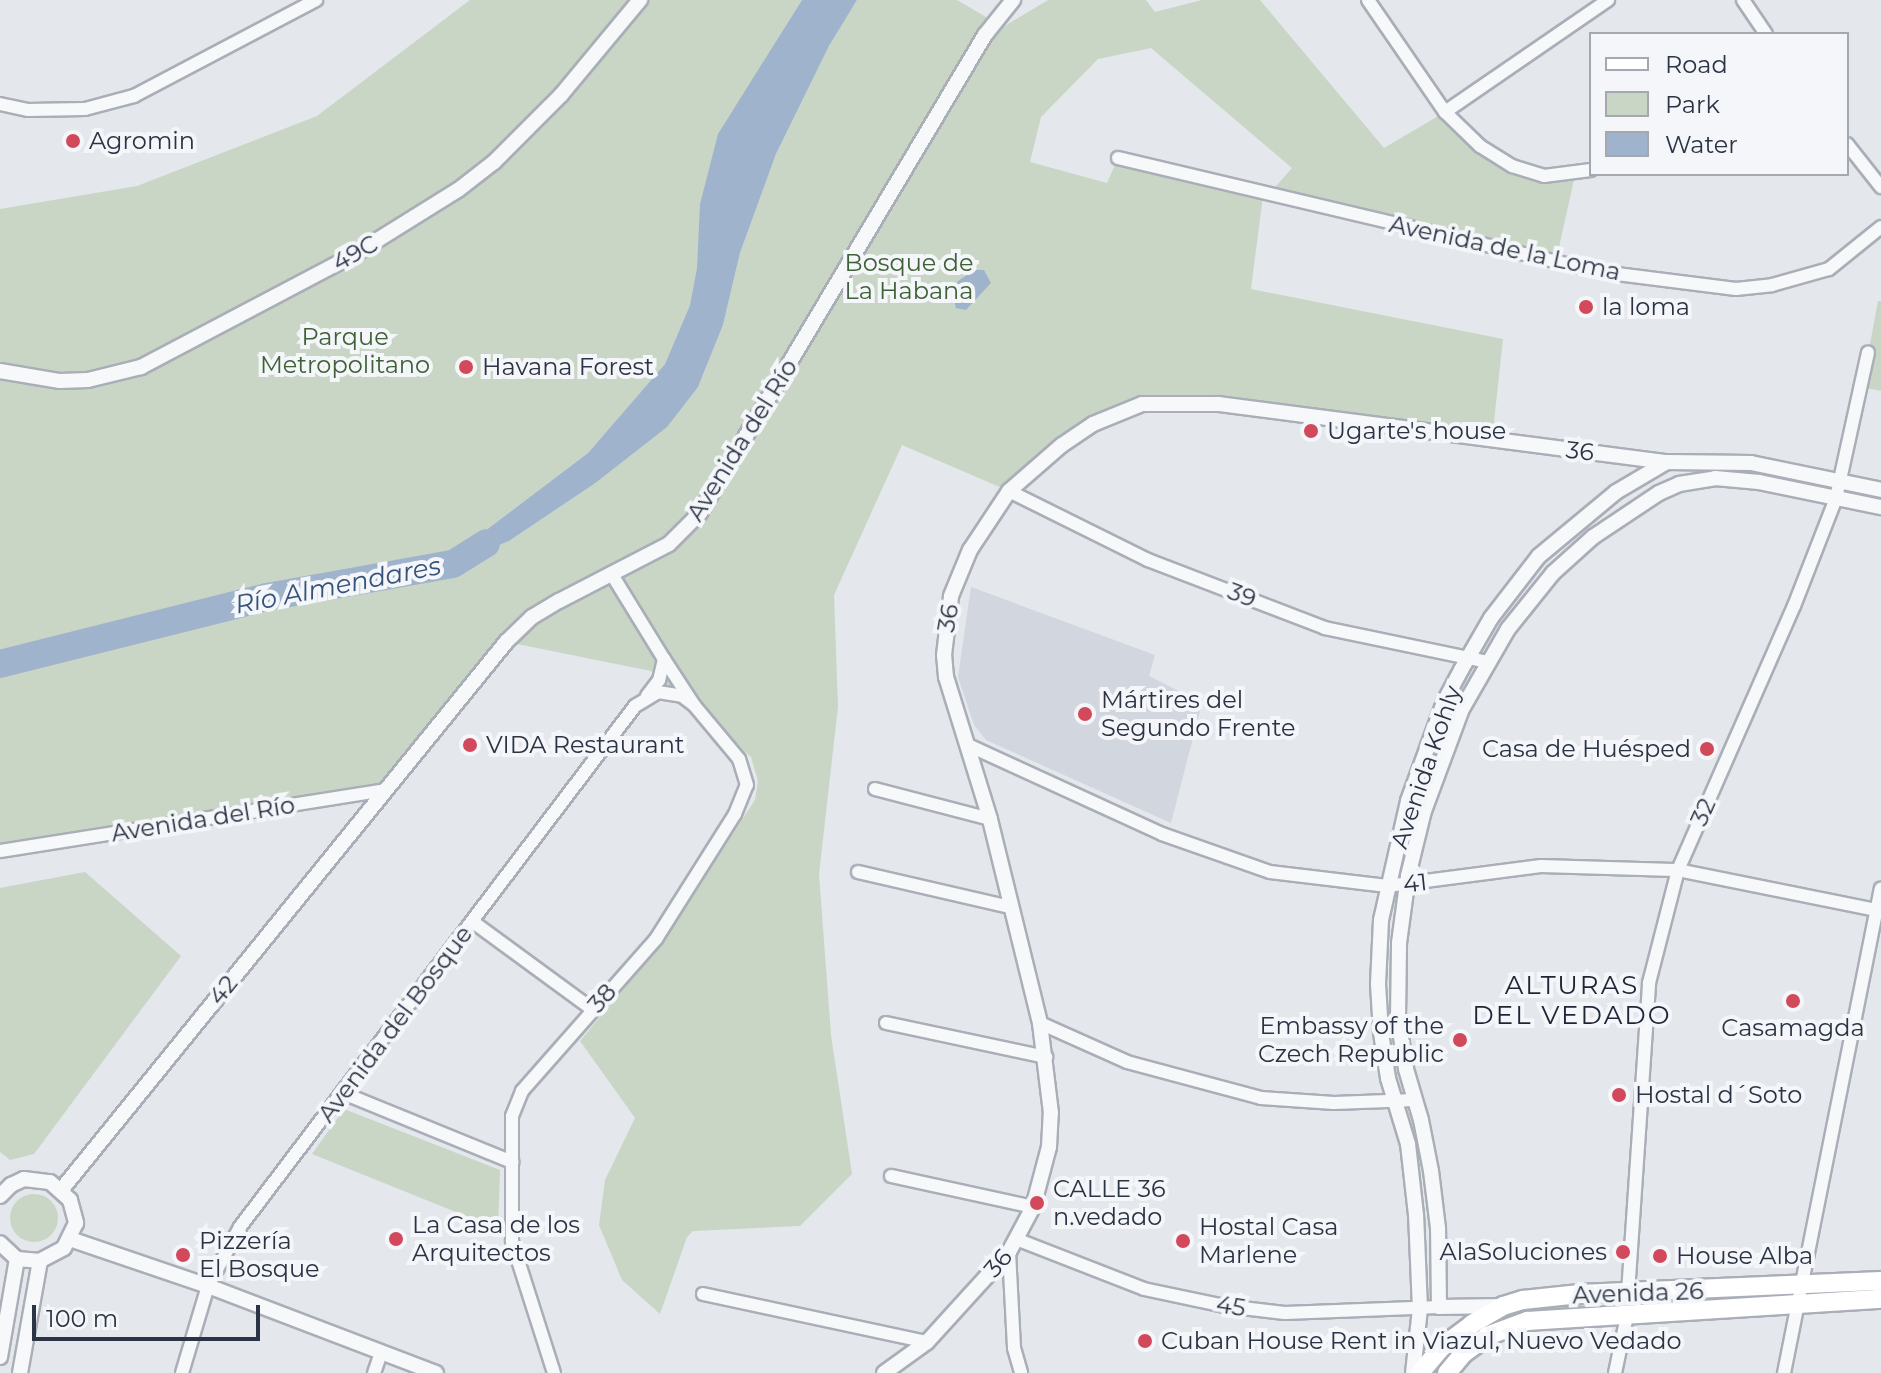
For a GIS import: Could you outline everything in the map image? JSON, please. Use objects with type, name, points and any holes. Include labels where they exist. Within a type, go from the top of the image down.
[{"type":"main road","name":"Avenida 26","points":[[1420,1373],[1456,1335],[1503,1306],[1544,1296],[1881,1281]]},
{"type":"main road","name":"Avenida 26","points":[[1447,1373],[1464,1353],[1487,1336],[1515,1325],[1554,1318],[1881,1299]]},
{"type":"street","points":[[0,104],[28,110],[85,109],[134,96],[316,0]]},
{"type":"street","name":"49C","points":[[0,371],[60,381],[88,380],[141,367],[367,247],[458,190],[494,162],[561,95],[640,0]]},
{"type":"street","name":"Avenida del Río","points":[[0,851],[385,790],[506,642],[532,617],[669,544],[700,513],[985,35],[1013,0]]},
{"type":"street","points":[[1368,0],[1445,112],[1480,146],[1512,166],[1544,176],[1589,170]]},
{"type":"street","points":[[1445,112],[1608,0]]},
{"type":"street","points":[[1743,0],[1765,32]]},
{"type":"street","points":[[1849,147],[1881,187]]},
{"type":"street","name":"Avenida de la Loma","points":[[1118,158],[1601,272],[1736,289],[1772,285],[1829,269],[1881,227]]},
{"type":"street","name":"32","points":[[1628,1293],[1649,983],[1678,870],[1794,606],[1836,498],[1868,352]]},
{"type":"street","name":"36","points":[[884,1373],[927,1342],[1013,1246],[1033,1207],[1050,1136],[1051,1113],[1040,1023],[990,819],[970,746],[946,677],[944,630],[951,596],[970,550],[1009,491],[1062,445],[1093,424],[1142,404],[1219,404],[1667,462]]},
{"type":"street","points":[[1618,456],[1659,493]]},
{"type":"street","name":"Avenida Kohly","points":[[1413,1373],[1420,1309],[1416,1215],[1408,1144],[1384,1056],[1379,999],[1381,920],[1387,886],[1418,773],[1444,702],[1491,618],[1539,556],[1579,520],[1640,476],[1667,462],[1751,463],[1881,490]]},
{"type":"street","name":"Avenida Kohly","points":[[1439,1307],[1436,1214],[1428,1149],[1401,1044],[1397,1001],[1399,943],[1418,833],[1462,709],[1523,607],[1553,573],[1593,537],[1659,493],[1679,484],[1715,478],[1759,482],[1881,507]]},
{"type":"street","name":"39","points":[[1009,491],[1148,560],[1325,628],[1488,662]]},
{"type":"street","points":[[1539,556],[1553,573]]},
{"type":"street","points":[[611,573],[664,659]]},
{"type":"street","name":"Avenida del Bosque","points":[[182,1373],[208,1286],[240,1227],[635,706],[659,680],[664,659]]},
{"type":"street","name":"38","points":[[554,1373],[512,1241],[512,1116],[522,1091],[656,939],[744,796],[746,772],[739,759],[694,705],[664,659]]},
{"type":"street","points":[[647,696],[668,692],[694,705]]},
{"type":"street","name":"41","points":[[970,746],[1162,834],[1270,872],[1387,886],[1541,866],[1678,870],[1879,911]]},
{"type":"street","points":[[1418,773],[1435,779]]},
{"type":"street","points":[[875,789],[990,819]]},
{"type":"street","name":"42","points":[[62,1189],[385,790]]},
{"type":"street","points":[[858,872],[1010,907]]},
{"type":"street","points":[[1784,1373],[1881,889]]},
{"type":"street","points":[[473,922],[592,1009]]},
{"type":"street","points":[[1379,999],[1397,1001]]},
{"type":"street","points":[[886,1023],[1046,1057]]},
{"type":"street","points":[[1040,1023],[1127,1062],[1261,1098],[1334,1103],[1415,1100]]},
{"type":"street","points":[[343,1093],[512,1162]]},
{"type":"street","points":[[891,1176],[1033,1207]]},
{"type":"street","points":[[0,1194],[11,1185],[37,1178],[62,1189],[76,1223],[70,1239],[54,1256],[40,1261],[17,1259],[0,1243]]},
{"type":"street","points":[[1416,1215],[1436,1214]]},
{"type":"street","points":[[70,1239],[208,1286],[436,1373]]},
{"type":"street","points":[[1013,1246],[1014,1348],[1021,1373]]},
{"type":"street","name":"45","points":[[1013,1246],[1144,1289],[1225,1306],[1285,1313],[1503,1306]]},
{"type":"street","points":[[0,1357],[17,1259]]},
{"type":"street","points":[[20,1373],[40,1261]]},
{"type":"street","points":[[703,1294],[927,1342]]},
{"type":"street","points":[[1615,1373],[1627,1316]]},
{"type":"street","points":[[374,1373],[381,1353]]},
{"type":"shaded area","name":"Mártires del Segundo Frente","points":[[971,587],[1155,655],[1149,676],[1202,703],[1171,823],[986,740],[974,725],[958,677]]},
{"type":"green space","points":[[470,0],[802,0],[748,87],[690,305],[665,364],[588,453],[481,534],[455,563],[509,541],[594,484],[698,387],[723,325],[740,253],[776,154],[829,46],[857,0],[957,0],[1003,27],[1048,0],[1146,0],[1155,12],[1202,0],[1260,0],[1384,148],[1445,112],[1512,166],[1575,175],[1556,261],[1271,192],[1292,168],[1151,48],[1098,59],[1041,117],[1030,162],[1107,183],[1118,158],[1263,196],[1251,289],[1503,339],[1492,440],[1219,404],[1142,404],[1093,424],[1009,491],[902,445],[834,595],[838,707],[819,874],[831,1035],[852,1174],[800,1226],[693,1231],[687,1237],[660,1314],[622,1280],[599,1225],[605,1180],[635,1118],[580,1041],[659,946],[755,800],[758,781],[751,757],[651,671],[512,643],[385,790],[0,850],[0,209],[137,186],[317,116]]},
{"type":"green space","points":[[1878,301],[1881,301],[1881,391],[1862,387]]},
{"type":"green space","points":[[85,872],[181,956],[34,1154],[10,1160],[0,1152],[0,888]]},
{"type":"green space","points":[[344,1109],[500,1170],[498,1229],[312,1154]]},
{"type":"green space","points":[[34,1194],[51,1201],[58,1218],[51,1235],[34,1242],[17,1235],[10,1218],[17,1201]]},
{"type":"green space","points":[[1792,1295],[1526,1313],[1467,1341],[1436,1373],[1431,1373],[1448,1353],[1478,1330],[1525,1308],[1546,1304]]},
{"type":"water","points":[[802,0],[857,0],[829,46],[776,154],[740,253],[723,325],[698,387],[667,427],[594,484],[509,541],[453,564],[481,534],[588,453],[665,364],[690,305],[697,268],[700,204],[718,134]]},
{"type":"water","points":[[974,270],[984,270],[991,283],[966,310],[956,308],[952,293],[958,281]]},
{"type":"waterway","name":"Río Almendares","points":[[0,664],[267,597],[453,564],[486,543]]},
{"type":"place","name":"Agromin","points":[[73,141]]},
{"type":"place","name":"la loma","points":[[1586,307]]},
{"type":"place","name":"Havana Forest","points":[[466,367]]},
{"type":"place","name":"Ugarte's house","points":[[1311,431]]},
{"type":"place","name":"Mártires del Segundo Frente","points":[[1085,714]]},
{"type":"place","name":"VIDA Restaurant","points":[[470,745]]},
{"type":"place","name":"Casa de Huésped","points":[[1707,749]]},
{"type":"place","name":"Casamagda","points":[[1793,1001]]},
{"type":"place","name":"Embassy of the Czech Republic","points":[[1460,1040]]},
{"type":"place","name":"Hostal d´Soto","points":[[1619,1095]]},
{"type":"place","name":"CALLE 36 n.vedado","points":[[1037,1203]]},
{"type":"place","name":"La Casa de los Arquitectos","points":[[396,1239]]},
{"type":"place","name":"Hostal Casa Marlene","points":[[1183,1241]]},
{"type":"place","name":"AlaSoluciones","points":[[1623,1252]]},
{"type":"place","name":"Pizzería El Bosque","points":[[183,1255]]},
{"type":"place","name":"House Alba","points":[[1660,1256]]},
{"type":"place","name":"Cuban House Rent in Viazul, Nuevo Vedado","points":[[1145,1341]]},
{"type":"district","name":"ALTURAS DEL VEDADO","points":[[1572,1001]]},
{"type":"park label","name":"Bosque de La Habana","points":[[909,277]]},
{"type":"park label","name":"Parque Metropolitano","points":[[345,351]]}]
